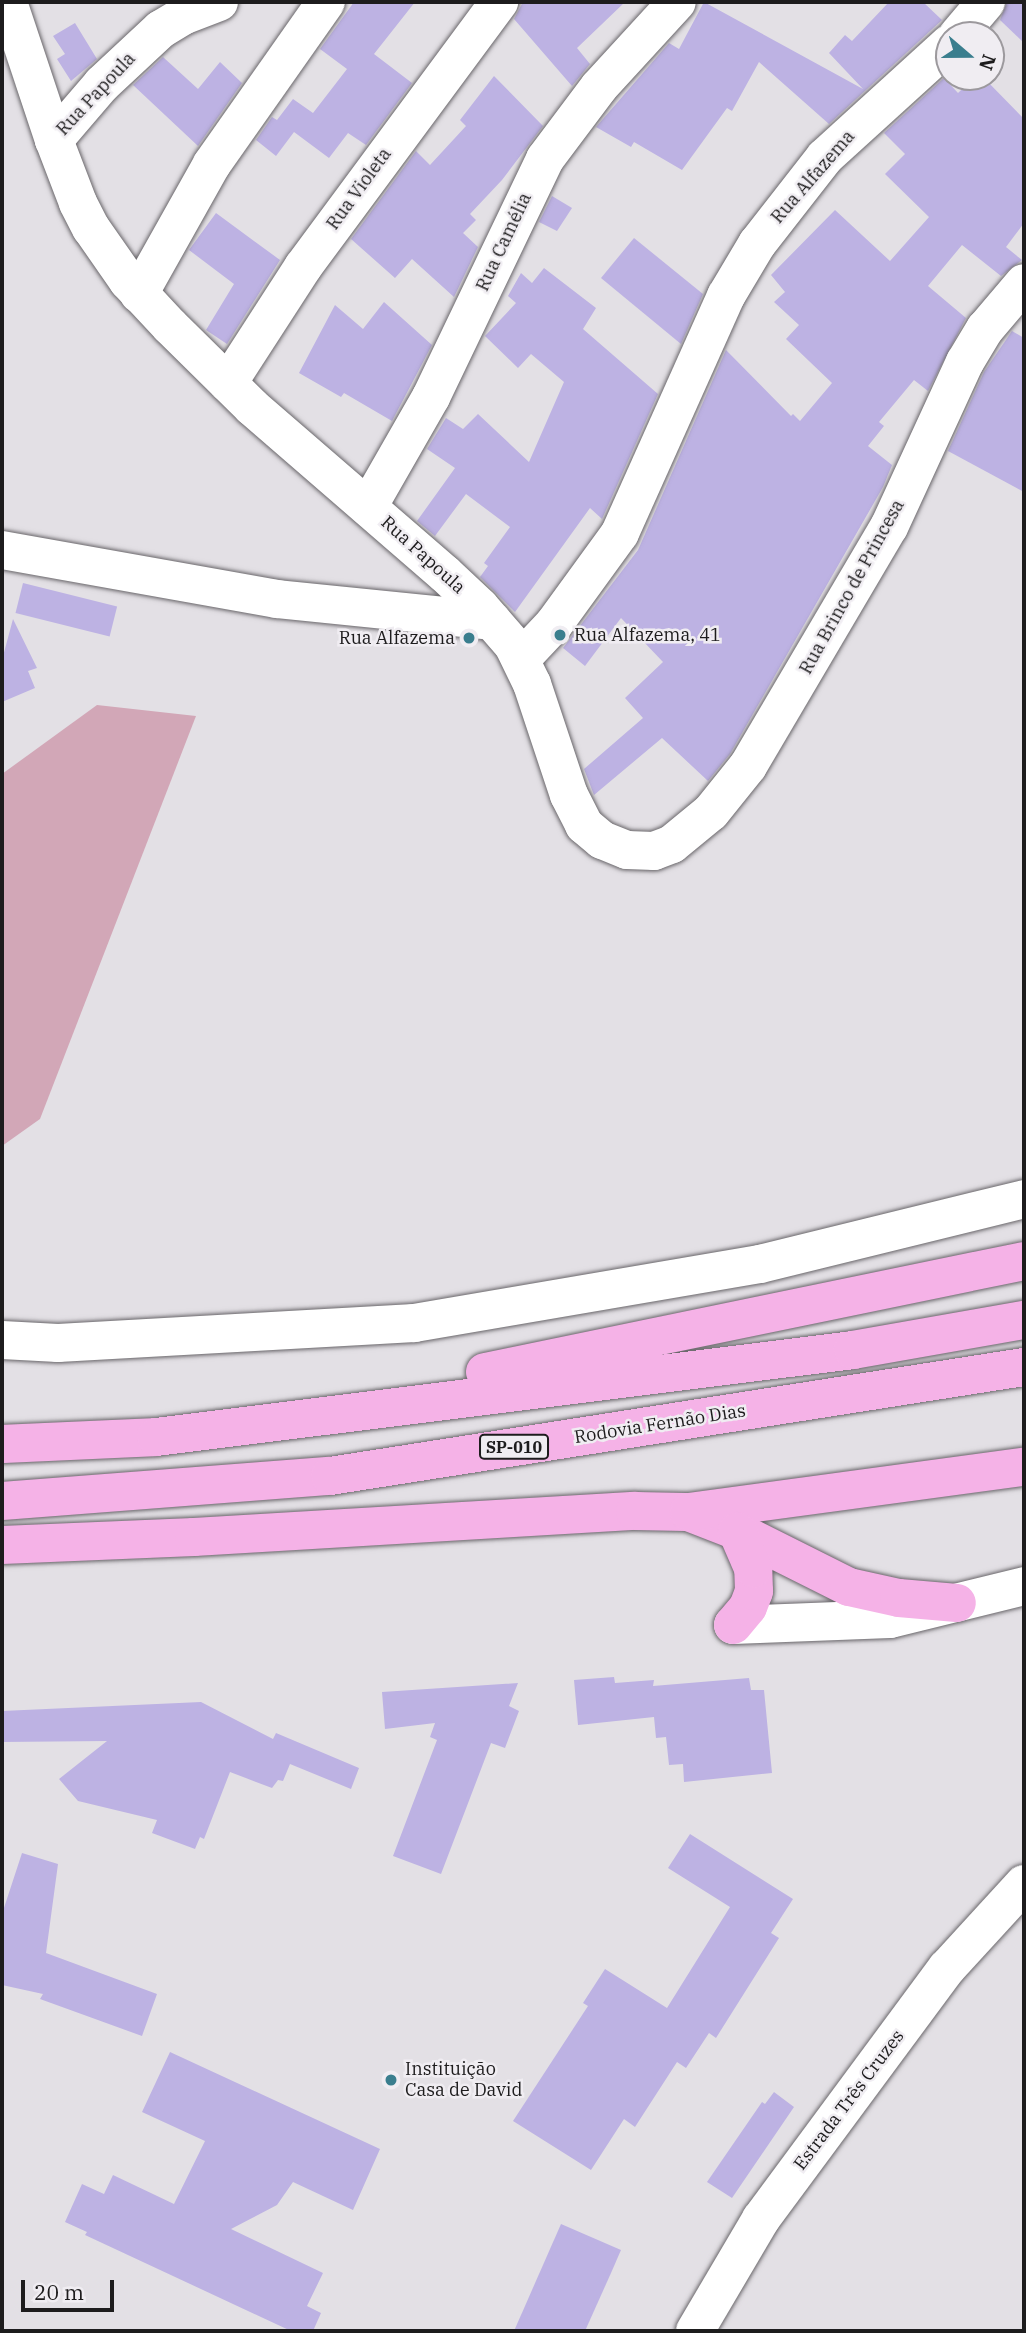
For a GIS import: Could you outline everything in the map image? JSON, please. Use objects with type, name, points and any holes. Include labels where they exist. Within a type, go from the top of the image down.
[{"type":"highway","points":[[128,1438],[584,1354],[1024,1261]]},
{"type":"highway","points":[[2,1444],[128,1438],[853,1350],[1024,1320]]},
{"type":"highway","name":"Rodovia Fernão Dias","points":[[2,1502],[330,1476],[1024,1367]]},
{"type":"highway","points":[[2,1545],[194,1538],[571,1514],[689,1512],[1024,1467]]},
{"type":"highway","points":[[689,1512],[737,1531],[849,1587],[899,1598],[957,1604]]},
{"type":"highway","points":[[733,1625],[748,1606],[754,1591],[753,1568],[737,1531]]},
{"type":"street","points":[[8,2],[54,140]]},
{"type":"street","name":"Rua Papoula","points":[[219,2],[183,16],[161,29],[102,84],[54,140],[83,215],[139,295],[293,444],[445,574],[492,621],[521,659],[569,794],[584,825],[601,841],[640,852]]},
{"type":"street","points":[[139,295],[212,164],[326,2]]},
{"type":"street","name":"Rua Violeta","points":[[228,383],[311,256],[499,2]]},
{"type":"street","name":"Rua Camélia","points":[[368,507],[437,385],[545,159],[599,87],[677,2]]},
{"type":"street","points":[[970,21],[986,2]]},
{"type":"street","name":"Rua Alfazema","points":[[521,659],[569,605],[620,533],[726,296],[757,244],[800,186],[833,149],[935,57]]},
{"type":"street","name":"Rua Brinco de Princesa","points":[[640,852],[654,851],[672,844],[691,830],[729,792],[748,766],[889,527],[965,362],[985,329],[1024,283]]},
{"type":"street","points":[[2,550],[277,599],[492,621]]},
{"type":"street","points":[[2,1340],[58,1343],[414,1323],[760,1264],[1024,1199]]},
{"type":"street","points":[[733,1625],[890,1619],[1024,1586]]},
{"type":"street","name":"Estrada Três Cruzes","points":[[695,2331],[769,2208],[947,1968],[1024,1884]]},
{"type":"shaded area","points":[[97,705],[196,716],[40,1119],[2,1146],[2,774]]},
{"type":"building","points":[[354,2],[415,2],[374,54],[412,83],[366,145],[348,133],[329,158],[294,132],[276,156],[256,140],[272,117],[277,120],[293,99],[313,113],[347,69],[320,49]]},
{"type":"building","points":[[523,2],[625,2],[577,48],[590,64],[572,86],[514,19]]},
{"type":"building","points":[[704,2],[863,89],[829,53],[845,35],[852,41],[889,2],[923,2],[942,20],[935,21],[935,26],[829,124],[759,62],[732,111],[727,108],[682,170],[634,142],[631,147],[596,127],[669,43],[679,49]]},
{"type":"building","points":[[1007,2],[1024,2],[1024,43],[1005,25],[1005,21],[1000,20]]},
{"type":"building","points":[[75,23],[97,59],[71,81],[57,59],[65,54],[53,36]]},
{"type":"building","points":[[163,57],[198,89],[220,62],[242,83],[198,146],[133,85]]},
{"type":"building","points":[[494,76],[543,126],[502,180],[470,214],[476,220],[463,233],[478,247],[454,297],[412,259],[395,278],[351,239],[416,151],[430,165],[466,126],[460,120]]},
{"type":"building","points":[[935,86],[935,91],[997,91],[1024,119],[1024,223],[1006,247],[1022,260],[1001,276],[962,245],[928,286],[966,318],[928,391],[914,380],[879,422],[884,426],[868,446],[892,465],[883,487],[730,754],[708,781],[662,738],[594,795],[584,769],[643,718],[625,698],[663,662],[621,618],[585,666],[563,648],[638,550],[726,350],[791,416],[793,414],[800,421],[832,383],[786,339],[799,325],[774,302],[785,292],[771,275],[835,210],[890,261],[929,217],[885,174],[905,154],[884,133]]},
{"type":"building","points":[[552,196],[572,208],[557,231],[539,222]]},
{"type":"building","points":[[216,213],[280,260],[227,344],[206,330],[234,284],[189,250]]},
{"type":"building","points":[[634,238],[703,294],[681,344],[601,278]]},
{"type":"building","points":[[544,268],[596,308],[583,329],[658,394],[602,519],[590,508],[515,612],[480,577],[488,566],[484,563],[510,527],[466,494],[435,536],[417,521],[455,468],[427,449],[446,418],[463,429],[478,414],[529,462],[564,382],[531,354],[518,368],[485,336],[516,303],[508,296],[521,273],[532,283]]},
{"type":"building","points":[[384,302],[432,345],[392,421],[344,393],[341,397],[299,373],[335,305],[363,329]]},
{"type":"building","points":[[1012,331],[1024,338],[1024,492],[948,451],[984,372]]},
{"type":"building","points":[[23,583],[117,606],[110,637],[16,613]]},
{"type":"building","points":[[13,619],[37,668],[28,671],[35,688],[2,702],[2,660]]},
{"type":"building","points":[[614,1677],[615,1683],[654,1680],[653,1686],[749,1678],[751,1690],[764,1690],[772,1773],[684,1782],[683,1764],[669,1765],[666,1737],[656,1738],[654,1717],[578,1725],[574,1680]]},
{"type":"building","points":[[518,1683],[509,1706],[519,1711],[505,1748],[491,1743],[441,1874],[393,1856],[437,1740],[430,1737],[435,1723],[385,1729],[382,1692]]},
{"type":"building","points":[[201,1702],[273,1739],[276,1733],[359,1768],[351,1789],[290,1764],[283,1781],[278,1780],[272,1788],[230,1772],[204,1839],[200,1837],[195,1849],[152,1833],[157,1820],[78,1801],[59,1779],[107,1741],[2,1742],[2,1711]]},
{"type":"building","points":[[690,1834],[793,1899],[771,1933],[779,1938],[716,2038],[709,2033],[686,2068],[677,2062],[635,2127],[624,2119],[591,2170],[513,2121],[588,2006],[583,2003],[605,1969],[667,2008],[730,1907],[668,1868]]},
{"type":"building","points":[[22,1853],[58,1864],[46,1953],[157,1994],[142,2036],[40,1999],[43,1994],[2,1985],[2,1914]]},
{"type":"building","points":[[170,2052],[380,2149],[353,2210],[293,2182],[277,2205],[231,2229],[323,2273],[307,2306],[321,2313],[313,2331],[291,2331],[85,2235],[87,2232],[65,2222],[82,2184],[104,2194],[113,2175],[174,2204],[205,2141],[142,2112]]},
{"type":"building","points":[[774,2092],[794,2107],[732,2198],[707,2182],[762,2102],[765,2104]]},
{"type":"building","points":[[561,2224],[621,2250],[611,2273],[585,2331],[514,2331]]},
{"type":"place","name":"Rua Alfazema, 41","points":[[560,635]]},
{"type":"place","name":"Rua Alfazema","points":[[469,638]]},
{"type":"place","name":"Instituição Casa de David","points":[[391,2080]]}]
